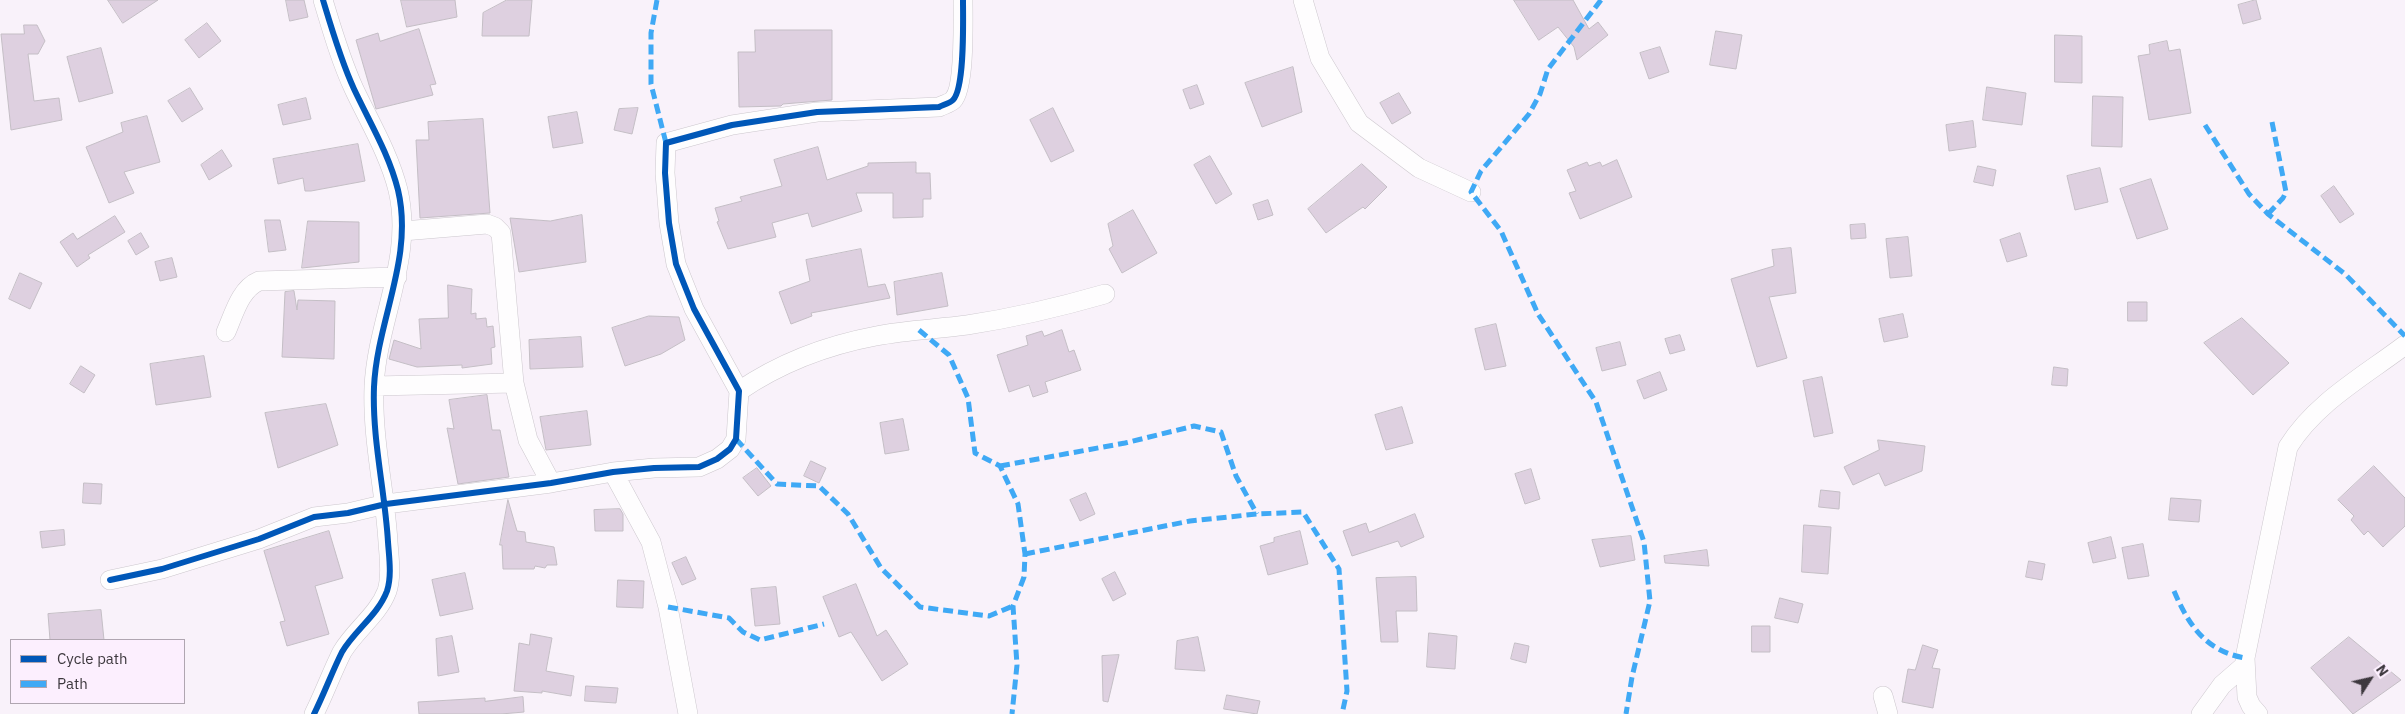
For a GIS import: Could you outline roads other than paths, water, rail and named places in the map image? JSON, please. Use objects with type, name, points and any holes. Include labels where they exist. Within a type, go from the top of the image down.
[{"type":"street","points":[[314,714],[343,651],[381,604],[387,589],[389,567],[386,504],[374,420],[374,386],[380,346],[398,277],[404,230],[398,192],[390,162],[353,87],[323,0]]},
{"type":"street","points":[[110,580],[162,569],[259,538],[314,517],[348,513],[386,504],[551,484],[612,472],[654,468],[699,467],[717,459],[730,449],[736,439],[739,391],[694,308],[676,264],[669,223],[666,143],[732,125],[817,112],[939,107],[953,100],[958,90],[961,70],[964,0]]},
{"type":"street","points":[[1303,0],[1320,58],[1359,123],[1419,168],[1471,192]]},
{"type":"street","points":[[404,230],[487,224],[495,227],[501,233],[514,383],[528,440],[551,484]]},
{"type":"street","points":[[226,332],[242,295],[251,284],[259,281],[398,277]]},
{"type":"street","points":[[739,391],[760,376],[832,347],[876,336],[968,325],[1065,305],[1105,294]]},
{"type":"street","points":[[2258,714],[2251,706],[2247,697],[2245,665],[2288,447],[2300,428],[2314,413],[2405,345]]},
{"type":"street","points":[[374,386],[514,383]]},
{"type":"street","points":[[612,472],[651,542],[668,607],[688,714]]},
{"type":"street","points":[[2201,714],[2222,685],[2245,665]]}]
